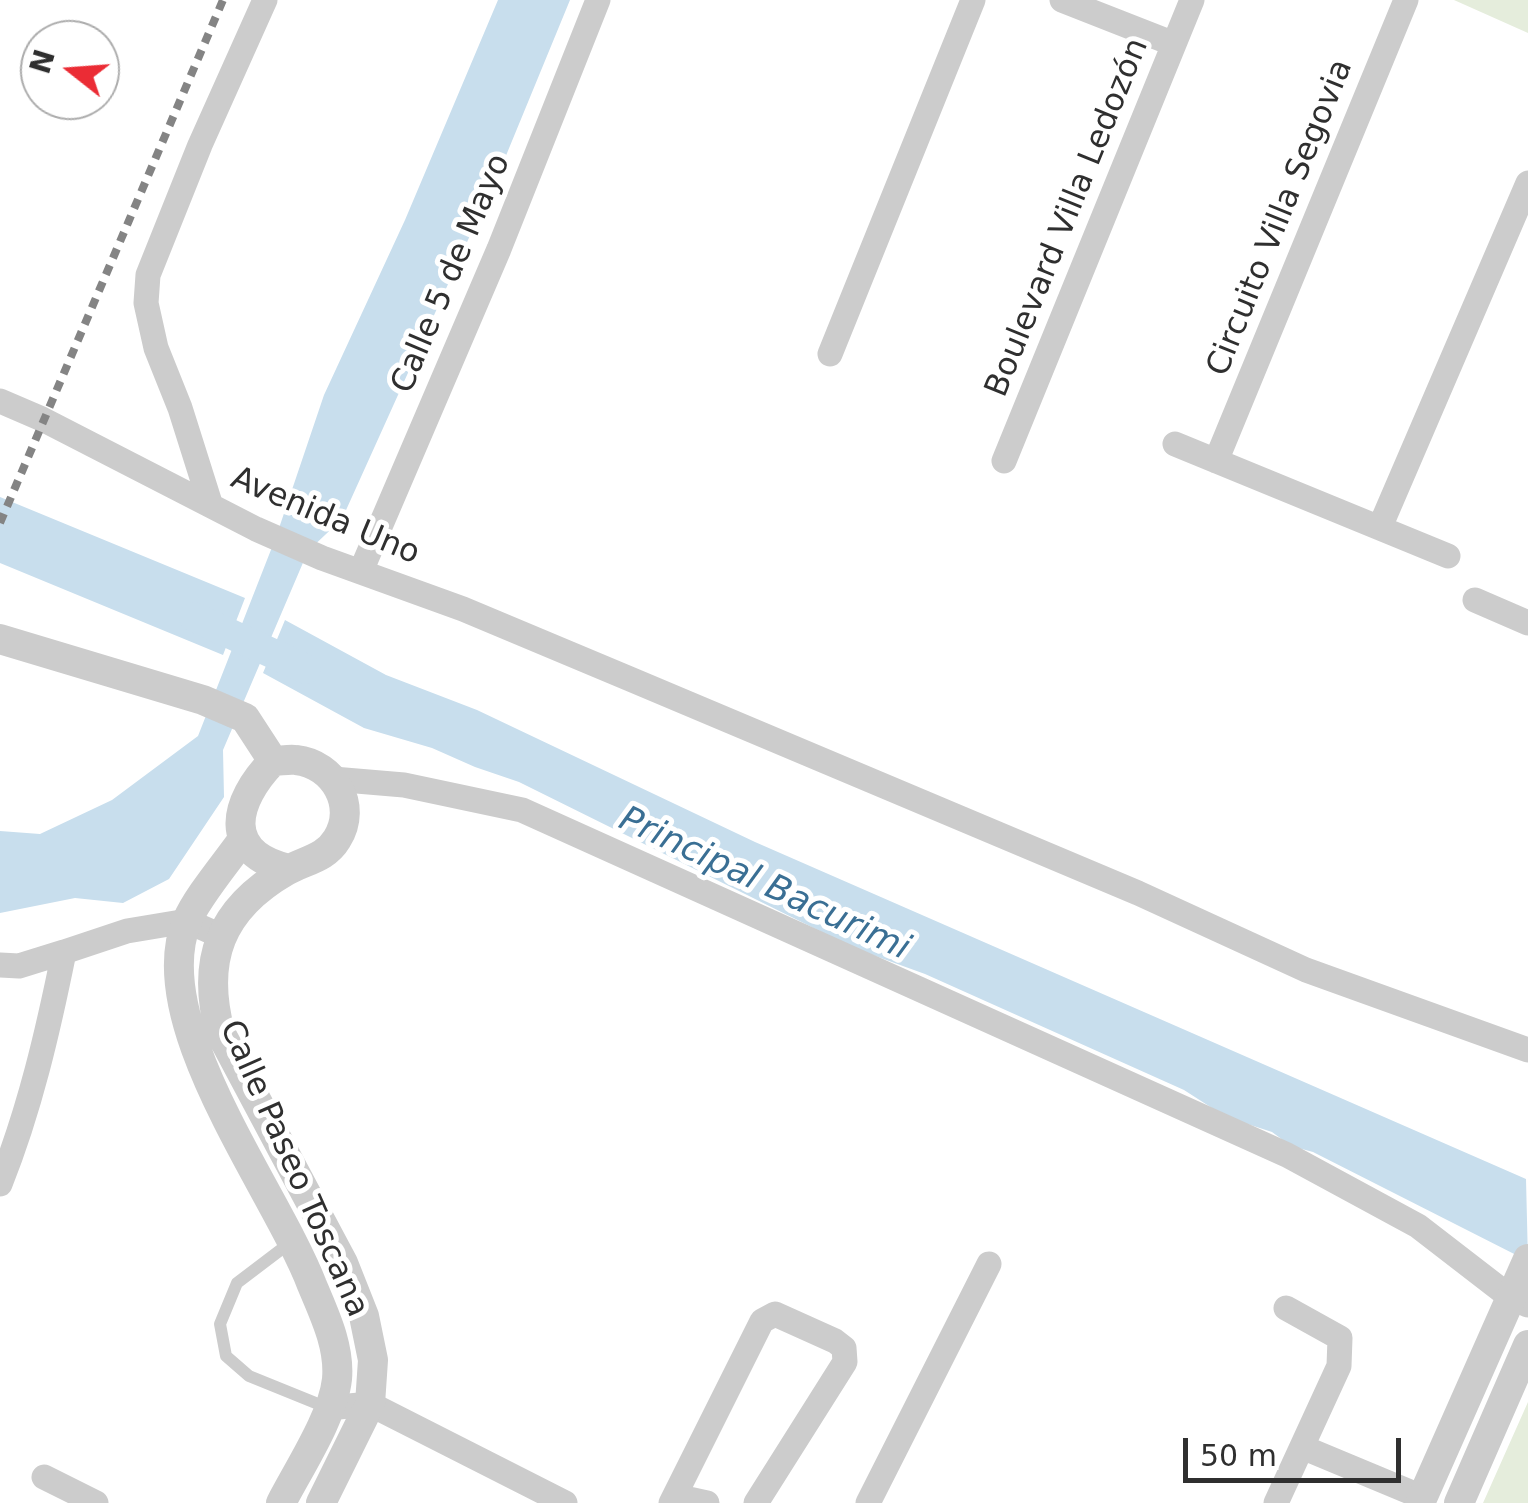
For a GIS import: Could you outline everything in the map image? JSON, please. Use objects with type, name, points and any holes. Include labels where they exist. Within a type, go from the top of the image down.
[{"type":"street","points":[[210,503],[156,348],[146,303],[148,276],[200,144],[264,0]]},
{"type":"street","name":"Calle 5 de Mayo","points":[[361,571],[499,250],[598,0]]},
{"type":"street","points":[[830,354],[973,0]]},
{"type":"street","points":[[1062,0],[1174,44]]},
{"type":"street","name":"Boulevard Villa Ledozón","points":[[1004,461],[1192,0]]},
{"type":"street","name":"Circuito Villa Segovia","points":[[1216,461],[1406,0]]},
{"type":"street","points":[[1380,527],[1528,183]]},
{"type":"street","name":"Avenida Uno","points":[[0,401],[322,558],[630,679],[1138,893],[1306,970],[1528,1050]]},
{"type":"street","points":[[1175,444],[1448,556]]},
{"type":"street","points":[[1475,600],[1528,624]]},
{"type":"street","points":[[0,639],[203,700],[245,718],[273,761],[298,760],[314,766],[333,779],[346,804],[339,837],[316,859],[289,869],[263,888],[221,936],[187,920],[127,931],[19,966],[0,966]]},
{"type":"street","name":"Calle Paseo Toscana","points":[[273,761],[255,780],[242,807],[239,826],[243,839],[187,920],[178,968],[184,1009],[205,1075],[307,1272],[337,1358],[337,1381],[328,1408],[281,1503]]},
{"type":"street","points":[[333,779],[404,785],[522,810],[1287,1154],[1521,1285],[1421,1500],[1302,1447]]},
{"type":"street","points":[[243,839],[268,864],[289,869]]},
{"type":"street","name":"Calle Paseo Toscana","points":[[221,936],[211,972],[212,1003],[220,1032],[342,1263],[364,1316],[373,1360],[370,1404],[321,1503]]},
{"type":"street","points":[[0,1184],[39,1064],[64,952]]},
{"type":"street","points":[[205,1075],[237,1064]]},
{"type":"street","points":[[307,1272],[342,1263]]},
{"type":"street","points":[[868,1503],[989,1264]]},
{"type":"street","points":[[1276,1503],[1339,1366],[1340,1338],[1286,1308]]},
{"type":"street","points":[[707,1503],[673,1500],[762,1321],[776,1314],[835,1340],[844,1348],[845,1362],[756,1503]]},
{"type":"street","points":[[1459,1503],[1528,1345]]},
{"type":"street","points":[[328,1408],[370,1404],[565,1503]]},
{"type":"street","points":[[44,1477],[96,1503]]},
{"type":"lane","points":[[292,1241],[236,1283],[220,1324],[226,1356],[249,1376],[328,1408]]},
{"type":"green space","points":[[1454,0],[1528,0],[1528,33]]},
{"type":"green space","points":[[1528,1402],[1528,1503],[1483,1503]]},
{"type":"water","points":[[498,0],[570,0],[505,158],[342,519],[308,551],[223,750],[224,797],[169,879],[123,903],[75,898],[0,913],[0,831],[40,834],[112,800],[198,736],[276,537],[324,395],[405,220]]},
{"type":"water","points":[[0,497],[245,598],[223,655],[0,563]]},
{"type":"water","points":[[285,620],[386,675],[477,710],[755,842],[1526,1179],[1528,1261],[1313,1152],[1291,1146],[1272,1132],[1226,1117],[1184,1090],[925,974],[856,949],[519,782],[432,748],[364,728],[263,673]]},
{"type":"waterway","name":"Principal Bacurimi","points":[[194,617],[306,669]]},
{"type":"railway","points":[[0,523],[223,0]]}]
